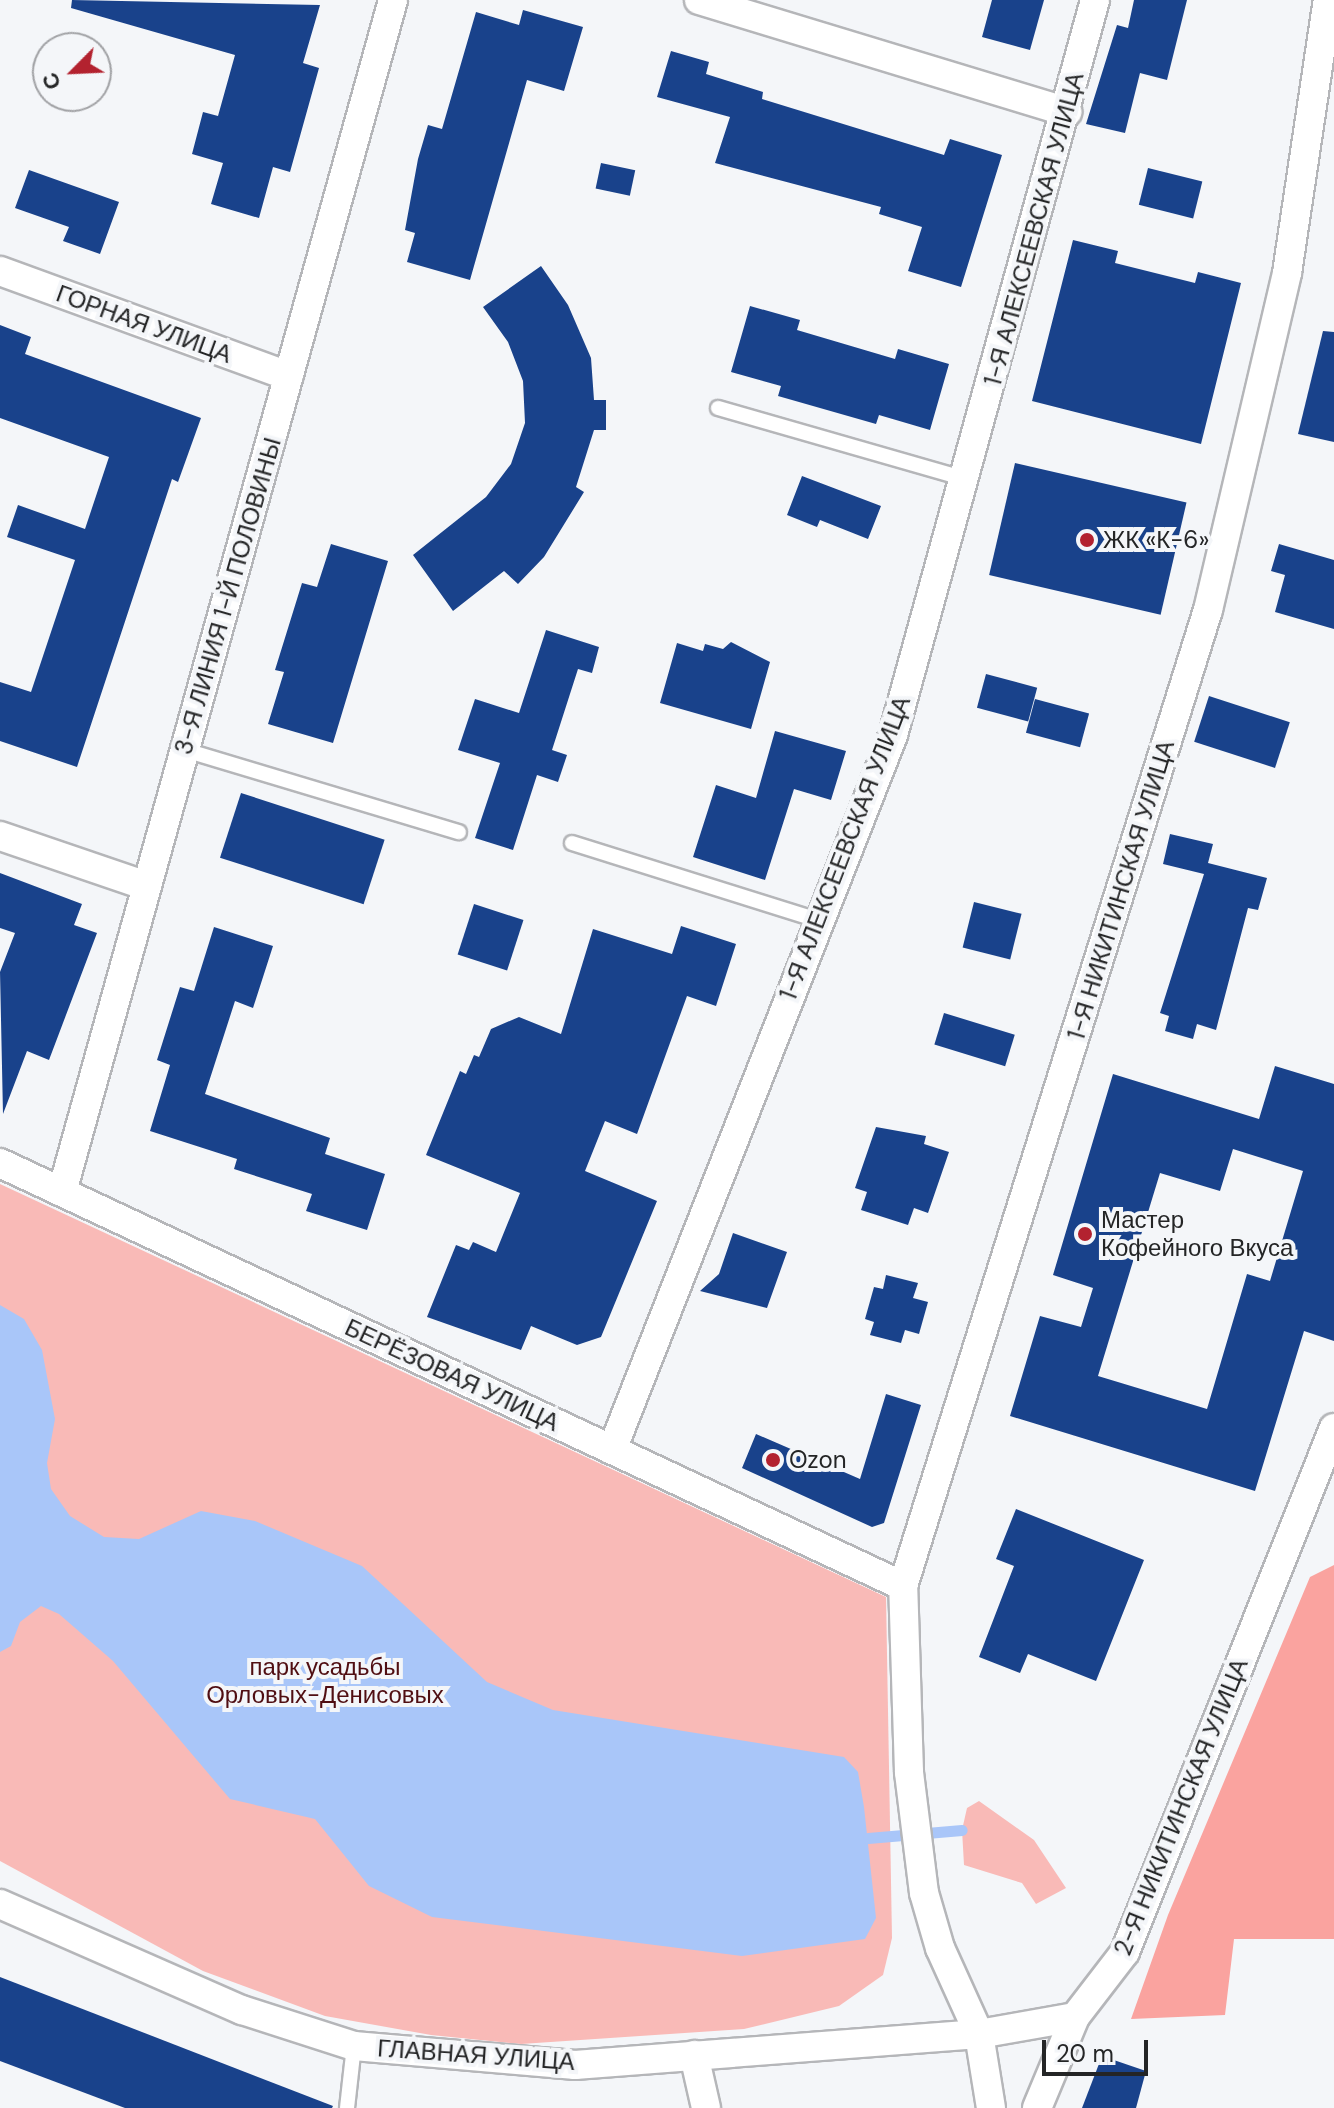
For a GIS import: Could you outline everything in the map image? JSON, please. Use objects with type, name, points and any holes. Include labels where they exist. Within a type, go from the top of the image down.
[{"type":"street","name":"3-Я ЛИНИЯ 1-Й ПОЛОВИНЫ","points":[[62,1192],[393,0]]},
{"type":"street","points":[[699,0],[1067,112]]},
{"type":"street","name":"1-Я АЛЕКСЕЕВСКАЯ УЛИЦА","points":[[612,1450],[893,735],[966,480],[1095,0]]},
{"type":"street","name":"1-Я НИКИТИНСКАЯ УЛИЦА","points":[[979,2034],[940,1948],[924,1893],[909,1772],[903,1586],[1208,610],[1287,273],[1328,0]]},
{"type":"street","name":"ГОРНАЯ УЛИЦА","points":[[0,271],[289,376]]},
{"type":"street","points":[[0,836],[147,886]]},
{"type":"street","name":"БЕРЁЗОВАЯ УЛИЦА","points":[[0,1163],[903,1586]]},
{"type":"street","name":"2-Я НИКИТИНСКАЯ УЛИЦА","points":[[1037,2108],[1075,2017],[1125,1952],[1334,1428]]},
{"type":"street","name":"ГЛАВНАЯ УЛИЦА","points":[[0,1904],[242,2010],[354,2046],[575,2065],[979,2034]]},
{"type":"street","points":[[991,2108],[979,2034],[1075,2017]]},
{"type":"street","points":[[694,2055],[706,2108]]},
{"type":"lane","points":[[718,408],[966,480]]},
{"type":"lane","points":[[185,750],[459,832]]},
{"type":"lane","points":[[572,843],[818,920]]},
{"type":"lane","points":[[347,2108],[354,2046]]},
{"type":"green space","name":"парк усадьбы Орловых-Денисовых","points":[[0,1184],[886,1597],[892,1938],[883,1975],[839,2006],[744,2029],[521,2044],[431,2035],[325,2016],[203,1971],[0,1861]]},
{"type":"green space","points":[[979,1801],[1034,1840],[1066,1888],[1036,1904],[1022,1883],[964,1865],[962,1830],[967,1808]]},
{"type":"shaded area","points":[[1334,1565],[1334,1939],[1234,1939],[1225,2015],[1131,2019],[1168,1915],[1310,1577]]},
{"type":"water","points":[[0,1305],[24,1319],[42,1350],[55,1419],[47,1463],[51,1489],[70,1516],[104,1537],[139,1539],[201,1511],[255,1521],[362,1566],[487,1682],[553,1710],[844,1757],[858,1772],[864,1807],[876,1918],[865,1939],[742,1956],[432,1917],[369,1886],[315,1819],[230,1799],[113,1661],[59,1614],[41,1606],[20,1622],[11,1646],[0,1652]]},
{"type":"building","points":[[72,0],[320,5],[303,63],[319,68],[290,172],[273,167],[259,218],[211,204],[223,163],[192,154],[203,112],[218,116],[235,55],[71,8]]},
{"type":"building","points":[[992,0],[1044,0],[1030,50],[982,37]]},
{"type":"building","points":[[1134,0],[1187,0],[1167,80],[1140,73],[1125,133],[1086,124],[1117,25],[1128,28]]},
{"type":"building","points":[[523,10],[583,27],[564,91],[527,80],[470,280],[407,262],[415,233],[405,230],[418,159],[428,125],[442,129],[476,12],[519,25]]},
{"type":"building","points":[[671,51],[709,62],[706,74],[763,92],[762,99],[944,155],[950,139],[1002,155],[961,287],[908,271],[922,227],[879,214],[881,207],[715,163],[730,117],[657,97]]},
{"type":"building","points":[[601,163],[635,170],[630,196],[596,188]]},
{"type":"building","points":[[1148,168],[1202,182],[1193,218],[1139,205]]},
{"type":"building","points":[[29,170],[119,202],[100,254],[63,241],[69,227],[15,208]]},
{"type":"building","points":[[1073,240],[1118,251],[1115,263],[1195,283],[1198,272],[1241,283],[1201,444],[1032,401]]},
{"type":"building","points":[[541,266],[568,305],[591,358],[594,400],[606,400],[606,430],[594,430],[576,487],[584,492],[544,557],[518,584],[504,571],[453,611],[413,555],[486,497],[511,464],[525,423],[523,381],[508,342],[483,307]]},
{"type":"building","points":[[750,306],[800,320],[797,330],[895,359],[898,349],[949,364],[930,430],[879,415],[876,424],[778,396],[781,386],[731,372]]},
{"type":"building","points":[[0,325],[31,337],[25,354],[201,418],[178,482],[172,479],[77,767],[0,741],[0,682],[31,692],[75,560],[7,537],[18,505],[85,529],[109,457],[0,418]]},
{"type":"building","points":[[1323,331],[1334,332],[1334,442],[1298,434]]},
{"type":"building","name":"ЖК «К-6»","points":[[1015,463],[1186,503],[1161,615],[989,575]]},
{"type":"building","points":[[802,476],[881,506],[868,539],[820,520],[817,527],[787,515]]},
{"type":"building","points":[[331,544],[388,561],[333,743],[268,724],[284,672],[275,670],[302,583],[317,587]]},
{"type":"building","points":[[1279,544],[1334,560],[1334,629],[1275,612],[1285,575],[1271,571]]},
{"type":"building","points":[[546,630],[599,647],[592,673],[578,669],[552,750],[567,755],[558,782],[537,775],[513,850],[475,838],[500,763],[458,750],[475,699],[519,713]]},
{"type":"building","points":[[731,642],[770,662],[751,729],[660,703],[677,643],[703,651],[705,644],[723,649]]},
{"type":"building","points":[[986,674],[1037,688],[1028,722],[977,708]]},
{"type":"building","points":[[1209,696],[1290,722],[1275,768],[1194,742]]},
{"type":"building","points":[[1035,699],[1089,713],[1080,747],[1026,733]]},
{"type":"building","points":[[775,731],[846,751],[831,800],[794,789],[765,880],[693,857],[716,785],[756,798]]},
{"type":"building","points":[[241,793],[385,840],[364,904],[220,858]]},
{"type":"building","points":[[1170,834],[1213,844],[1208,863],[1267,878],[1258,910],[1248,908],[1216,1030],[1197,1024],[1193,1039],[1165,1031],[1169,1016],[1160,1013],[1204,874],[1163,864]]},
{"type":"building","points":[[0,873],[82,904],[74,925],[97,933],[49,1060],[27,1051],[3,1114],[0,972],[15,933],[0,928]]},
{"type":"building","points":[[974,902],[1022,914],[1010,959],[963,948]]},
{"type":"building","points":[[474,904],[523,920],[507,970],[458,954]]},
{"type":"building","points":[[681,926],[736,944],[716,1006],[687,996],[637,1134],[605,1121],[585,1171],[657,1201],[601,1337],[577,1345],[531,1326],[521,1350],[427,1317],[456,1245],[469,1250],[473,1242],[496,1252],[520,1193],[426,1155],[460,1071],[466,1074],[474,1055],[479,1057],[491,1029],[519,1017],[561,1034],[593,929],[672,954]]},
{"type":"building","points":[[214,927],[273,946],[253,1008],[235,1001],[205,1094],[330,1138],[325,1154],[385,1174],[367,1230],[306,1211],[312,1194],[234,1169],[237,1159],[150,1131],[170,1065],[157,1060],[180,987],[194,991]]},
{"type":"building","points":[[944,1013],[1015,1035],[1005,1066],[934,1045]]},
{"type":"building","points":[[1275,1066],[1334,1084],[1334,1341],[1304,1331],[1255,1491],[1010,1416],[1040,1316],[1081,1327],[1093,1288],[1053,1275],[1113,1074],[1259,1119]],"holes":[[[1233,1149],[1303,1171],[1270,1281],[1247,1274],[1207,1409],[1098,1376],[1160,1173],[1220,1191]]]},
{"type":"building","points":[[876,1127],[926,1136],[924,1144],[949,1152],[928,1213],[914,1208],[908,1225],[861,1210],[867,1192],[855,1188]]},
{"type":"building","points":[[733,1233],[787,1252],[767,1308],[700,1291],[719,1274]]},
{"type":"building","points":[[886,1275],[918,1283],[913,1298],[928,1302],[919,1334],[905,1330],[901,1343],[870,1335],[874,1322],[865,1319],[874,1287],[883,1289]]},
{"type":"building","points":[[886,1394],[921,1405],[884,1523],[872,1527],[742,1468],[756,1434],[860,1479]]},
{"type":"building","points":[[1016,1509],[1144,1560],[1096,1681],[1028,1654],[1020,1673],[979,1657],[1014,1566],[996,1559]]},
{"type":"building","points":[[0,1977],[333,2106],[125,2108],[0,2061]]},
{"type":"building","points":[[1102,2056],[1146,2071],[1136,2108],[1082,2108]]},
{"type":"waterway","points":[[868,1838],[962,1830]]},
{"type":"place","name":"ЖК «К-6»","points":[[1087,540]]},
{"type":"place","name":"Мастер Кофейного Вкуса","points":[[1085,1234]]},
{"type":"place","name":"Ozon","points":[[773,1460]]}]
